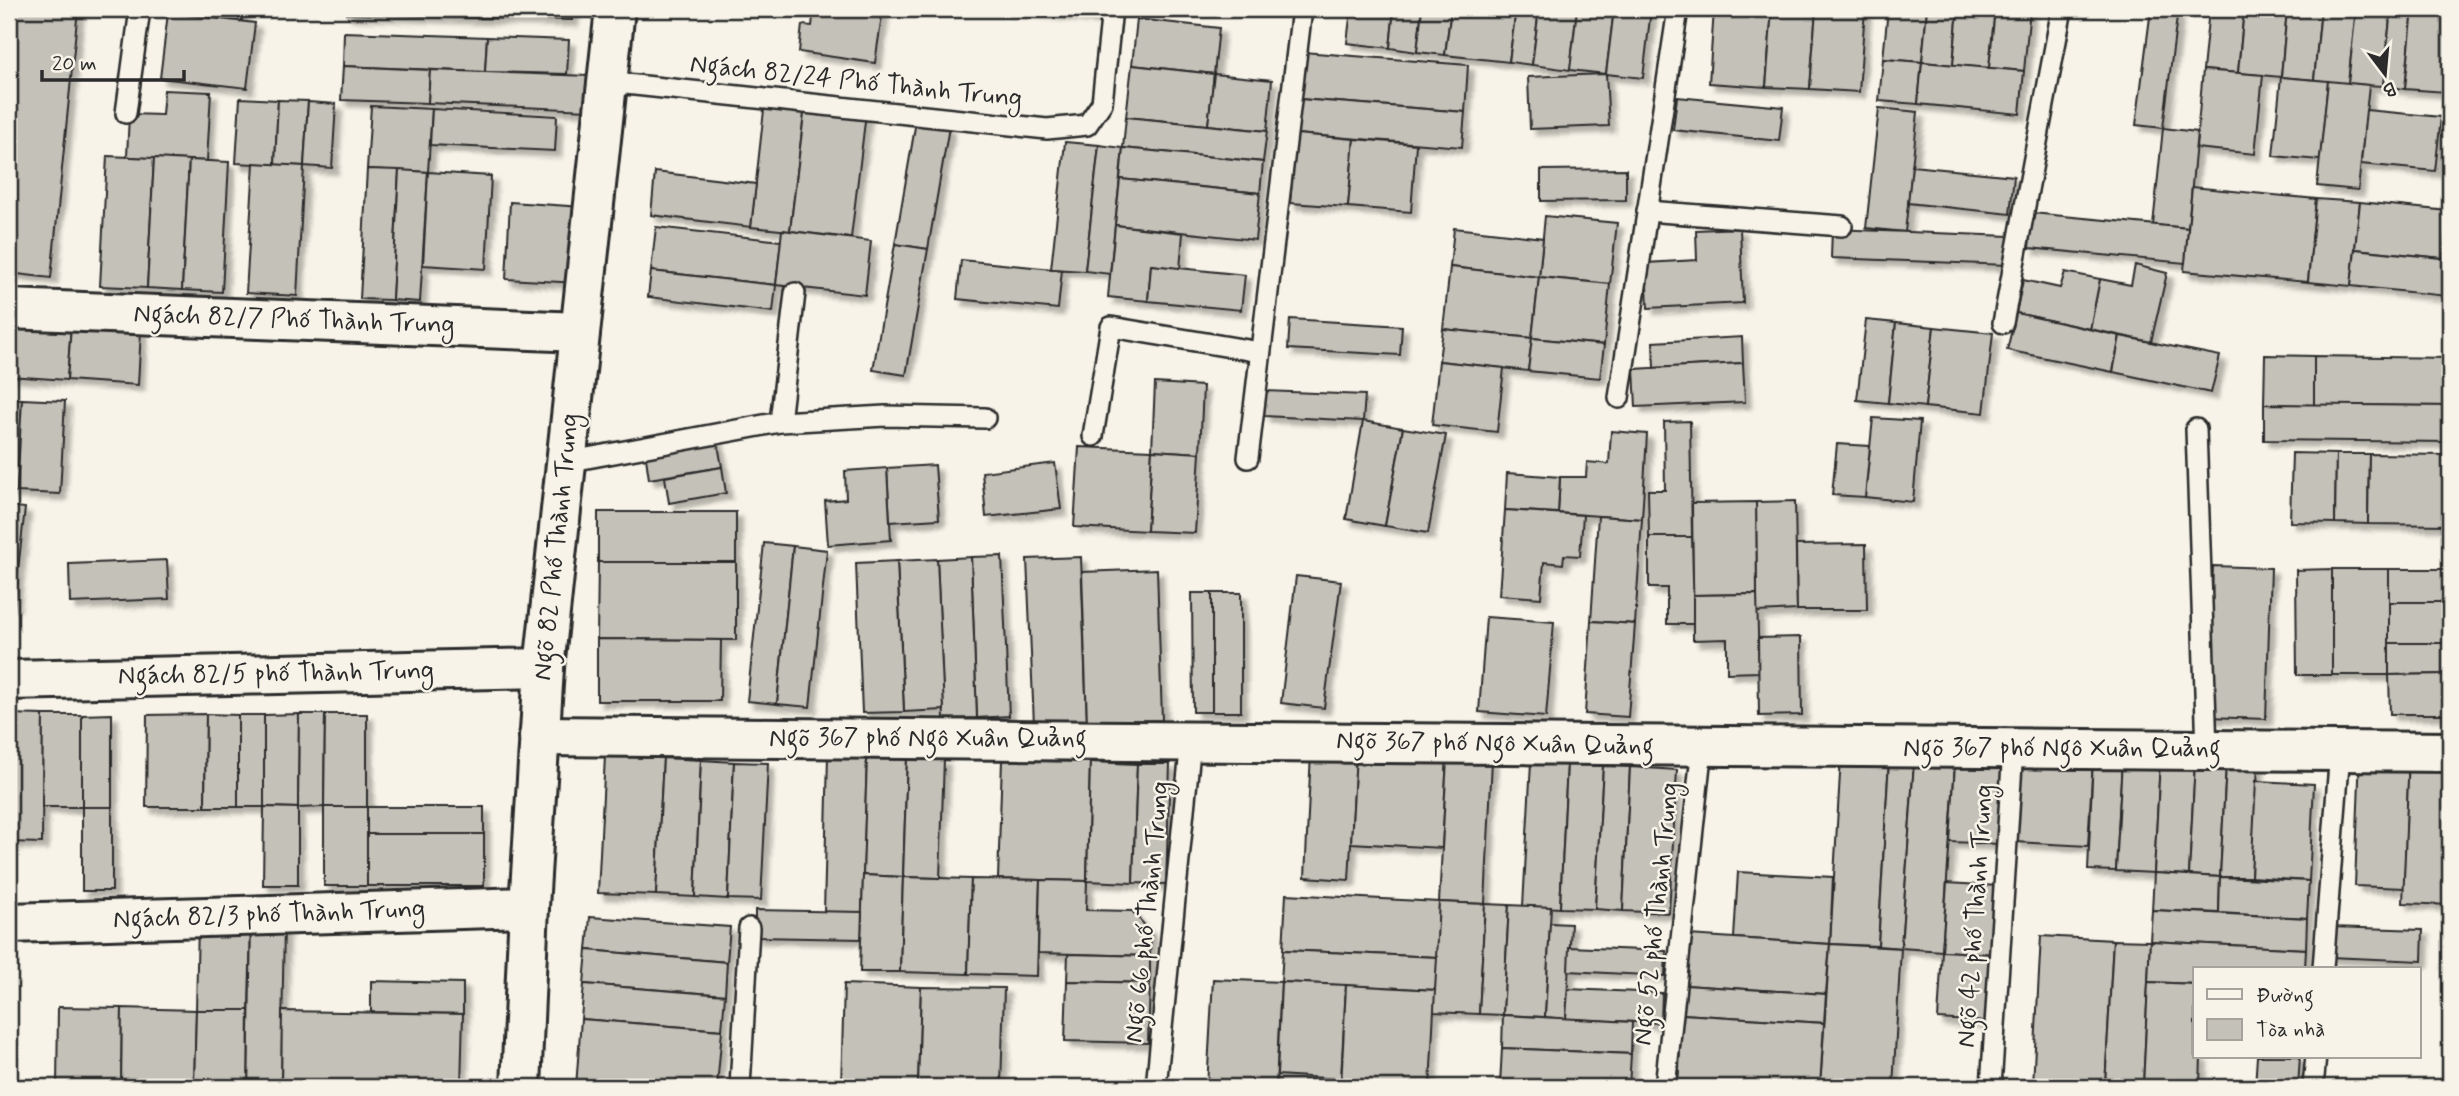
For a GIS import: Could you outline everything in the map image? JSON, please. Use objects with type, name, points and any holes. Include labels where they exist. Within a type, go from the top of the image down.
[{"type":"street","name":"Ngõ 82 Phố Thành Trung","points":[[521,1087],[544,668],[615,9]]},
{"type":"street","name":"Ngách 82/7 Phố Thành Trung","points":[[9,309],[580,332]]},
{"type":"street","name":"Ngách 82/5 phố Thành Trung","points":[[9,680],[544,668]]},
{"type":"street","name":"Ngõ 367 phố Ngô Xuân Quảng","points":[[539,736],[2450,752]]},
{"type":"street","name":"Ngách 82/3 phố Thành Trung","points":[[9,923],[529,907]]},
{"type":"lane","points":[[126,113],[140,9]]},
{"type":"lane","name":"Ngách 82/24 Phố Thành Trung","points":[[607,82],[1047,129],[1087,125],[1102,103],[1112,9]]},
{"type":"lane","points":[[1248,458],[1302,9]]},
{"type":"lane","points":[[1619,398],[1678,9]]},
{"type":"lane","points":[[2003,323],[2062,9]]},
{"type":"lane","points":[[1647,211],[1842,226]]},
{"type":"lane","points":[[780,422],[795,293]]},
{"type":"lane","points":[[1093,436],[1111,327],[1260,352]]},
{"type":"lane","points":[[566,462],[780,422],[885,416],[985,418]]},
{"type":"lane","points":[[2196,429],[2207,750]]},
{"type":"lane","name":"Ngõ 66 phố Thành Trung","points":[[1156,1087],[1191,741]]},
{"type":"lane","name":"Ngõ 52 phố Thành Trung","points":[[1665,1087],[1702,746]]},
{"type":"lane","name":"Ngõ 42 phố Thành Trung","points":[[1991,1087],[2013,748]]},
{"type":"lane","points":[[2323,967],[2340,751]]},
{"type":"lane","points":[[740,1087],[749,928]]},
{"type":"lane","points":[[2313,1087],[2316,1058]]},
{"type":"building","points":[[9,9],[78,9],[51,278],[9,273]]},
{"type":"building","points":[[169,9],[243,9],[242,21],[168,13]]},
{"type":"building","points":[[346,9],[390,9],[390,15],[346,14]]},
{"type":"building","points":[[390,9],[480,9],[480,18],[390,15]]},
{"type":"building","points":[[480,9],[573,9],[572,20],[480,18]]},
{"type":"building","points":[[814,9],[883,9],[875,63],[799,52],[802,25],[812,26]]},
{"type":"building","points":[[1005,9],[1052,9],[1051,13]]},
{"type":"building","points":[[1052,9],[1109,9],[1108,18],[1051,13]]},
{"type":"building","points":[[1351,9],[1394,9],[1390,48],[1347,43]]},
{"type":"building","points":[[1394,9],[1422,9],[1417,52],[1390,48]]},
{"type":"building","points":[[1422,9],[1451,9],[1445,55],[1417,52]]},
{"type":"building","points":[[1451,9],[1516,9],[1509,62],[1445,55]]},
{"type":"building","points":[[1516,9],[1539,9],[1532,65],[1509,62]]},
{"type":"building","points":[[1539,9],[1577,9],[1570,70],[1532,65]]},
{"type":"building","points":[[1577,9],[1614,9],[1606,74],[1570,70]]},
{"type":"building","points":[[1614,9],[1651,9],[1643,78],[1606,74]]},
{"type":"building","points":[[1714,9],[1772,9],[1766,87],[1709,83]]},
{"type":"building","points":[[1772,9],[1816,9],[1810,89],[1766,87]]},
{"type":"building","points":[[1816,9],[1865,9],[1859,92],[1810,89]]},
{"type":"building","points":[[1888,9],[1927,9],[1922,62],[1883,59]]},
{"type":"building","points":[[1927,9],[1958,9],[1953,65],[1922,62]]},
{"type":"building","points":[[1958,9],[1995,9],[1989,68],[1953,65]]},
{"type":"building","points":[[1995,9],[2030,9],[2024,71],[1989,68]]},
{"type":"building","points":[[2151,9],[2178,9],[2163,128],[2136,125]]},
{"type":"building","points":[[2209,9],[2244,9],[2238,73],[2203,70]]},
{"type":"building","points":[[2244,9],[2287,9],[2281,77],[2238,73]]},
{"type":"building","points":[[2287,9],[2321,9],[2314,80],[2281,77]]},
{"type":"building","points":[[2321,9],[2356,9],[2348,84],[2314,80]]},
{"type":"building","points":[[2356,9],[2391,9],[2383,86],[2348,84]]},
{"type":"building","points":[[2391,9],[2413,9],[2405,89],[2383,86]]},
{"type":"building","points":[[2413,9],[2450,9],[2446,92],[2405,89]]},
{"type":"building","points":[[168,13],[255,23],[247,88],[160,78]]},
{"type":"building","points":[[1137,19],[1219,28],[1214,74],[1132,65]]},
{"type":"building","points":[[344,32],[487,37],[485,72],[343,66]]},
{"type":"building","points":[[487,37],[569,40],[567,74],[485,72]]},
{"type":"building","points":[[1303,52],[1468,65],[1465,112],[1299,99]]},
{"type":"building","points":[[1883,59],[1922,62],[1918,104],[1879,101]]},
{"type":"building","points":[[1922,62],[2024,71],[2020,114],[1918,104]]},
{"type":"building","points":[[1132,65],[1214,74],[1208,125],[1126,117]]},
{"type":"building","points":[[343,66],[430,70],[428,103],[341,100]]},
{"type":"building","points":[[430,70],[590,76],[589,110],[428,103]]},
{"type":"building","points":[[2203,70],[2263,75],[2255,154],[2196,148]]},
{"type":"building","points":[[1214,74],[1272,80],[1267,131],[1208,125]]},
{"type":"building","points":[[1606,74],[1609,126],[1530,129],[1528,77]]},
{"type":"building","points":[[2281,77],[2328,81],[2320,160],[2273,156]]},
{"type":"building","points":[[2328,81],[2369,85],[2358,190],[2317,186]]},
{"type":"building","points":[[164,90],[211,92],[207,161],[127,157],[129,114],[162,115]]},
{"type":"building","points":[[1677,97],[1783,107],[1779,141],[1673,130]]},
{"type":"building","points":[[240,98],[278,100],[275,165],[236,163]]},
{"type":"building","points":[[1299,99],[1465,112],[1462,147],[1296,134]]},
{"type":"building","points":[[278,100],[308,101],[304,166],[275,165]]},
{"type":"building","points":[[765,101],[805,106],[790,231],[751,227]]},
{"type":"building","points":[[308,102],[336,104],[332,168],[304,166]]},
{"type":"building","points":[[371,106],[432,109],[428,172],[367,169]]},
{"type":"building","points":[[805,106],[866,113],[851,238],[790,231]]},
{"type":"building","points":[[1879,108],[1918,112],[1905,232],[1866,228]]},
{"type":"building","points":[[432,109],[557,116],[555,151],[430,145]]},
{"type":"building","points":[[2366,110],[2441,117],[2435,171],[2361,164]]},
{"type":"building","points":[[1126,117],[1267,131],[1263,162],[1123,148]]},
{"type":"building","points":[[916,121],[949,127],[928,249],[895,244]]},
{"type":"building","points":[[2163,128],[2197,132],[2188,228],[2153,225]]},
{"type":"building","points":[[1296,134],[1354,139],[1348,207],[1290,203]]},
{"type":"building","points":[[1354,139],[1416,144],[1411,212],[1348,207]]},
{"type":"building","points":[[1065,142],[1099,145],[1085,271],[1051,269]]},
{"type":"building","points":[[1099,145],[1123,148],[1110,274],[1085,271]]},
{"type":"building","points":[[1123,148],[1263,162],[1260,193],[1120,179]]},
{"type":"building","points":[[107,156],[154,158],[147,288],[100,286]]},
{"type":"building","points":[[154,158],[189,160],[182,290],[147,288]]},
{"type":"building","points":[[189,160],[229,162],[222,292],[182,290]]},
{"type":"building","points":[[254,163],[304,166],[297,296],[246,293]]},
{"type":"building","points":[[1912,166],[2014,176],[2010,214],[1908,203]]},
{"type":"building","points":[[367,169],[399,170],[392,300],[360,299]]},
{"type":"building","points":[[1626,169],[1626,200],[1541,201],[1541,170]]},
{"type":"building","points":[[399,170],[428,172],[420,302],[392,300]]},
{"type":"building","points":[[428,172],[491,176],[486,269],[423,265]]},
{"type":"building","points":[[655,172],[756,184],[751,227],[651,215]]},
{"type":"building","points":[[1120,179],[1260,193],[1255,240],[1115,225]]},
{"type":"building","points":[[2192,187],[2316,199],[2308,282],[2184,271]]},
{"type":"building","points":[[2316,199],[2360,202],[2351,286],[2308,282]]},
{"type":"building","points":[[510,202],[583,207],[579,283],[506,279]]},
{"type":"building","points":[[2360,202],[2448,211],[2443,258],[2355,249]]},
{"type":"building","points":[[2032,213],[2188,228],[2185,263],[2029,248]]},
{"type":"building","points":[[1545,216],[1617,223],[1610,284],[1539,277]]},
{"type":"building","points":[[1115,225],[1183,233],[1180,269],[1151,265],[1148,301],[1108,297]]},
{"type":"building","points":[[656,227],[781,241],[776,285],[651,271]]},
{"type":"building","points":[[1454,228],[1543,238],[1539,277],[1450,267]]},
{"type":"building","points":[[1740,228],[1743,303],[1648,308],[1646,263],[1697,260],[1696,230]]},
{"type":"building","points":[[1832,229],[2010,236],[2008,265],[1831,258]]},
{"type":"building","points":[[782,230],[871,241],[865,295],[776,285]]},
{"type":"building","points":[[895,244],[928,249],[906,375],[873,370]]},
{"type":"building","points":[[2355,249],[2450,259],[2447,296],[2351,286]]},
{"type":"building","points":[[961,260],[1062,270],[1058,309],[957,299]]},
{"type":"building","points":[[1151,265],[1245,275],[1241,310],[1148,301]]},
{"type":"building","points":[[2135,265],[2167,273],[2151,342],[2090,329],[2100,279],[2131,285]]},
{"type":"building","points":[[1450,267],[1539,277],[1532,338],[1443,329]]},
{"type":"building","points":[[651,271],[776,285],[773,312],[648,297]]},
{"type":"building","points":[[2065,272],[2100,279],[2090,329],[2016,313],[2023,280],[2060,288]]},
{"type":"building","points":[[1539,277],[1610,284],[1604,345],[1532,338]]},
{"type":"building","points":[[2016,313],[2120,336],[2113,372],[2007,350]]},
{"type":"building","points":[[1290,319],[1402,326],[1400,355],[1288,349]]},
{"type":"building","points":[[1866,320],[1896,323],[1888,403],[1857,400]]},
{"type":"building","points":[[9,322],[71,326],[67,380],[9,376]]},
{"type":"building","points":[[1896,323],[1934,327],[1925,407],[1888,403]]},
{"type":"building","points":[[71,326],[141,330],[138,385],[67,380]]},
{"type":"building","points":[[1934,327],[1993,333],[1984,413],[1925,407]]},
{"type":"building","points":[[1443,329],[1532,338],[1528,371],[1439,361]]},
{"type":"building","points":[[2120,336],[2220,356],[2211,393],[2113,372]]},
{"type":"building","points":[[1742,337],[1743,363],[1654,368],[1653,342]]},
{"type":"building","points":[[1532,338],[1604,345],[1600,378],[1528,371]]},
{"type":"building","points":[[2265,355],[2314,356],[2314,405],[2264,404]]},
{"type":"building","points":[[2314,356],[2450,358],[2450,406],[2314,405]]},
{"type":"building","points":[[1439,361],[1504,368],[1497,432],[1432,425]]},
{"type":"building","points":[[1743,363],[1745,402],[1636,407],[1634,369]]},
{"type":"building","points":[[1155,383],[1203,386],[1200,453],[1152,450]]},
{"type":"building","points":[[1265,391],[1365,395],[1363,421],[1264,416]]},
{"type":"building","points":[[9,398],[22,399],[17,492],[9,492]]},
{"type":"building","points":[[22,399],[65,401],[60,494],[17,492]]},
{"type":"building","points":[[2264,404],[2450,406],[2450,442],[2264,440]]},
{"type":"building","points":[[1873,418],[1920,421],[1913,502],[1865,497]]},
{"type":"building","points":[[1363,421],[1403,428],[1385,526],[1346,519]]},
{"type":"building","points":[[1690,421],[1692,537],[1649,537],[1648,490],[1665,490],[1664,422]]},
{"type":"building","points":[[1403,428],[1446,435],[1428,533],[1385,526]]},
{"type":"building","points":[[1611,431],[1647,434],[1642,519],[1558,513],[1560,477],[1586,477],[1587,462],[1609,464]]},
{"type":"building","points":[[717,439],[722,467],[649,479],[645,451]]},
{"type":"building","points":[[1837,444],[1870,446],[1865,497],[1832,495]]},
{"type":"building","points":[[1079,447],[1152,450],[1147,531],[1074,527]]},
{"type":"building","points":[[1152,450],[1200,453],[1195,533],[1147,531]]},
{"type":"building","points":[[2292,453],[2336,454],[2335,523],[2290,522]]},
{"type":"building","points":[[2336,454],[2369,454],[2368,524],[2335,523]]},
{"type":"building","points":[[2369,454],[2450,455],[2450,525],[2368,524]]},
{"type":"building","points":[[1055,463],[1061,509],[986,517],[982,472]]},
{"type":"building","points":[[935,465],[939,519],[890,522],[887,468]]},
{"type":"building","points":[[722,467],[726,493],[669,503],[665,477]]},
{"type":"building","points":[[887,468],[891,540],[828,545],[825,501],[846,499],[845,471]]},
{"type":"building","points":[[1507,473],[1560,477],[1558,513],[1505,510]]},
{"type":"building","points":[[1795,501],[1797,610],[1757,612],[1756,502]]},
{"type":"building","points":[[1756,502],[1757,594],[1693,595],[1692,503]]},
{"type":"building","points":[[9,506],[25,508],[14,605],[9,605]]},
{"type":"building","points":[[1505,510],[1583,515],[1580,556],[1564,555],[1563,564],[1544,562],[1541,598],[1499,595]]},
{"type":"building","points":[[598,512],[736,512],[736,562],[598,562]]},
{"type":"building","points":[[1598,516],[1642,519],[1635,624],[1591,621]]},
{"type":"building","points":[[1649,537],[1692,537],[1694,624],[1667,624],[1667,588],[1649,588]]},
{"type":"building","points":[[764,543],[793,546],[777,704],[747,701]]},
{"type":"building","points":[[1866,544],[1867,610],[1797,610],[1796,545]]},
{"type":"building","points":[[793,546],[827,550],[810,707],[777,704]]},
{"type":"building","points":[[1002,556],[1009,716],[977,718],[971,557]]},
{"type":"building","points":[[971,557],[977,718],[944,719],[937,559]]},
{"type":"building","points":[[1081,557],[1087,723],[1034,725],[1027,559]]},
{"type":"building","points":[[937,559],[944,710],[904,712],[897,561]]},
{"type":"building","points":[[167,560],[169,599],[70,603],[69,564]]},
{"type":"building","points":[[897,561],[904,712],[862,713],[856,563]]},
{"type":"building","points":[[598,562],[736,562],[736,640],[597,639]]},
{"type":"building","points":[[2213,566],[2271,568],[2266,719],[2208,717]]},
{"type":"building","points":[[1157,569],[1162,720],[1087,723],[1082,572]]},
{"type":"building","points":[[2332,569],[2332,675],[2297,675],[2296,570]]},
{"type":"building","points":[[2332,569],[2389,569],[2389,675],[2332,675]]},
{"type":"building","points":[[2389,569],[2450,569],[2450,602],[2389,602]]},
{"type":"building","points":[[1296,576],[1341,581],[1324,708],[1281,703]]},
{"type":"building","points":[[1192,593],[1212,593],[1212,712],[1193,712]]},
{"type":"building","points":[[1212,593],[1241,593],[1241,712],[1212,712]]},
{"type":"building","points":[[1757,594],[1759,672],[1727,673],[1727,639],[1693,640],[1693,595]]},
{"type":"building","points":[[2389,602],[2450,602],[2450,643],[2389,643]]},
{"type":"building","points":[[1486,617],[1554,622],[1546,717],[1479,712]]},
{"type":"building","points":[[1591,621],[1635,624],[1628,717],[1585,714]]},
{"type":"building","points":[[1801,637],[1802,715],[1759,716],[1758,638]]},
{"type":"building","points":[[597,639],[721,640],[720,701],[597,701]]},
{"type":"building","points":[[2389,643],[2450,643],[2450,674],[2389,675]]},
{"type":"building","points":[[2450,674],[2450,714],[2390,714],[2389,675]]},
{"type":"building","points":[[9,714],[43,715],[42,843],[9,842]]},
{"type":"building","points":[[112,714],[112,807],[82,807],[82,715]]},
{"type":"building","points":[[206,714],[205,807],[146,807],[147,715]]},
{"type":"building","points":[[206,714],[238,715],[238,807],[205,807]]},
{"type":"building","points":[[299,714],[298,808],[264,807],[264,715]]},
{"type":"building","points":[[299,714],[325,714],[324,807],[298,808]]},
{"type":"building","points":[[325,714],[367,714],[367,807],[324,807]]},
{"type":"building","points":[[43,715],[82,715],[82,807],[42,807]]},
{"type":"building","points":[[238,715],[264,715],[264,807],[238,807]]},
{"type":"building","points":[[1311,752],[1356,754],[1349,880],[1305,877]]},
{"type":"building","points":[[2360,753],[2409,756],[2404,888],[2355,886]]},
{"type":"building","points":[[1356,754],[1447,758],[1442,848],[1351,843]]},
{"type":"building","points":[[2019,754],[2093,758],[2088,846],[2015,842]]},
{"type":"building","points":[[605,756],[663,758],[656,895],[598,893]]},
{"type":"building","points":[[828,756],[867,757],[862,912],[824,912]]},
{"type":"building","points":[[2409,756],[2450,757],[2450,905],[2403,903]]},
{"type":"building","points":[[867,757],[907,758],[903,877],[863,875]]},
{"type":"building","points":[[1841,757],[1889,760],[1878,946],[1830,944]]},
{"type":"building","points":[[663,758],[701,760],[695,897],[656,895]]},
{"type":"building","points":[[907,758],[944,759],[940,878],[903,877]]},
{"type":"building","points":[[1447,758],[1492,760],[1485,904],[1439,902]]},
{"type":"building","points":[[2093,758],[2122,759],[2116,871],[2088,870]]},
{"type":"building","points":[[2122,759],[2160,761],[2154,873],[2116,871]]},
{"type":"building","points":[[701,760],[734,762],[728,899],[695,897]]},
{"type":"building","points":[[1002,760],[1090,762],[1087,881],[998,879]]},
{"type":"building","points":[[1889,760],[1914,762],[1901,948],[1878,946]]},
{"type":"building","points":[[2160,761],[2195,762],[2189,875],[2154,873]]},
{"type":"building","points":[[734,762],[768,763],[761,900],[728,899]]},
{"type":"building","points":[[1090,762],[1137,764],[1133,883],[1087,881]]},
{"type":"building","points":[[1531,762],[1567,764],[1560,908],[1523,906]]},
{"type":"building","points":[[1914,762],[1955,764],[1942,951],[1901,948]]},
{"type":"building","points":[[2195,762],[2226,764],[2220,877],[2189,875]]},
{"type":"building","points":[[1137,764],[1170,764],[1166,884],[1133,883]]},
{"type":"building","points":[[1567,764],[1603,766],[1595,909],[1560,908]]},
{"type":"building","points":[[1955,764],[2006,767],[2001,844],[1950,842]]},
{"type":"building","points":[[2226,764],[2258,766],[2251,877],[2220,877]]},
{"type":"building","points":[[1603,766],[1630,767],[1623,911],[1595,909]]},
{"type":"building","points":[[1630,767],[1677,770],[1669,913],[1623,911]]},
{"type":"building","points":[[2256,781],[2314,784],[2309,881],[2251,877]]},
{"type":"building","points":[[82,807],[112,807],[112,891],[82,891]]},
{"type":"building","points":[[264,807],[298,808],[298,885],[263,885]]},
{"type":"building","points":[[324,807],[367,807],[367,886],[324,886]]},
{"type":"building","points":[[367,807],[484,807],[484,834],[367,834]]},
{"type":"building","points":[[367,834],[484,834],[484,886],[367,886]]},
{"type":"building","points":[[1738,872],[1833,877],[1830,944],[1734,938]]},
{"type":"building","points":[[2154,873],[2220,877],[2219,913],[2152,910]]},
{"type":"building","points":[[863,875],[903,877],[900,972],[860,972]]},
{"type":"building","points":[[903,877],[971,879],[968,974],[900,972]]},
{"type":"building","points":[[2220,877],[2309,881],[2307,918],[2219,913]]},
{"type":"building","points":[[971,879],[1040,880],[1037,976],[968,974]]},
{"type":"building","points":[[1040,880],[1087,881],[1086,910],[1132,911],[1151,932],[1150,956],[1038,953]]},
{"type":"building","points":[[1947,883],[1998,886],[1994,954],[1942,951]]},
{"type":"building","points":[[1286,894],[1439,902],[1437,957],[1283,950]]},
{"type":"building","points":[[1439,902],[1485,904],[1479,1014],[1433,1012]]},
{"type":"building","points":[[1485,904],[1509,905],[1503,1015],[1479,1014]]},
{"type":"building","points":[[1509,905],[1551,907],[1545,1017],[1503,1015]]},
{"type":"building","points":[[755,910],[862,912],[861,939],[755,937]]},
{"type":"building","points":[[2152,910],[2307,918],[2306,949],[2150,941]]},
{"type":"building","points":[[590,917],[730,927],[727,962],[587,950]]},
{"type":"building","points":[[1550,923],[1571,924],[1566,1019],[1545,1017]]},
{"type":"building","points":[[198,924],[251,924],[249,1010],[196,1010]]},
{"type":"building","points":[[251,924],[284,925],[281,1087],[248,1087]]},
{"type":"building","points":[[2330,927],[2423,930],[2422,961],[2329,957]]},
{"type":"building","points":[[1688,935],[1830,944],[1826,994],[1685,985]]},
{"type":"building","points":[[2041,936],[2113,940],[2105,1087],[2033,1085]]},
{"type":"building","points":[[2113,940],[2150,941],[2143,1087],[2105,1087]]},
{"type":"building","points":[[2150,941],[2306,949],[2305,967],[2193,967],[2193,984],[2148,982]]},
{"type":"building","points":[[1830,944],[1901,948],[1893,1087],[1820,1087]]},
{"type":"building","points":[[1569,947],[1666,951],[1665,976],[1568,971]]},
{"type":"building","points":[[587,950],[727,962],[725,995],[584,984]]},
{"type":"building","points":[[1283,950],[1437,957],[1435,990],[1281,982]]},
{"type":"building","points":[[1942,951],[1994,954],[1989,1022],[1938,1019]]},
{"type":"building","points":[[1068,954],[1150,956],[1150,983],[1067,981]]},
{"type":"building","points":[[1213,979],[1281,982],[1276,1087],[1207,1087]]},
{"type":"building","points":[[371,981],[463,983],[463,1014],[371,1012]]},
{"type":"building","points":[[1067,981],[1150,983],[1148,1043],[1065,1041]]},
{"type":"building","points":[[1281,982],[1346,985],[1341,1079],[1277,1075]]},
{"type":"building","points":[[2148,982],[2193,984],[2193,1058],[2201,1058],[2200,1087],[2143,1087]]},
{"type":"building","points":[[584,984],[725,995],[722,1030],[581,1019]]},
{"type":"building","points":[[844,984],[921,987],[918,1087],[841,1087]]},
{"type":"building","points":[[1346,985],[1435,990],[1430,1087],[1341,1087]]},
{"type":"building","points":[[1685,985],[1826,994],[1824,1023],[1682,1014]]},
{"type":"building","points":[[921,987],[1004,988],[1001,1087],[918,1087]]},
{"type":"building","points":[[1568,989],[1662,993],[1661,1023],[1566,1019]]},
{"type":"building","points":[[58,1007],[122,1008],[121,1087],[57,1087]]},
{"type":"building","points":[[122,1008],[196,1010],[194,1087],[121,1087]]},
{"type":"building","points":[[196,1010],[249,1010],[248,1087],[194,1087]]},
{"type":"building","points":[[282,1011],[463,1014],[461,1087],[281,1087]]},
{"type":"building","points":[[1682,1014],[1824,1023],[1820,1087],[1678,1087]]},
{"type":"building","points":[[1503,1015],[1632,1022],[1631,1054],[1502,1048]]},
{"type":"building","points":[[581,1019],[722,1030],[717,1087],[576,1087]]},
{"type":"building","points":[[1502,1048],[1631,1054],[1629,1087],[1500,1085]]},
{"type":"building","points":[[2257,1058],[2300,1058],[2298,1087],[2255,1087]]}]
